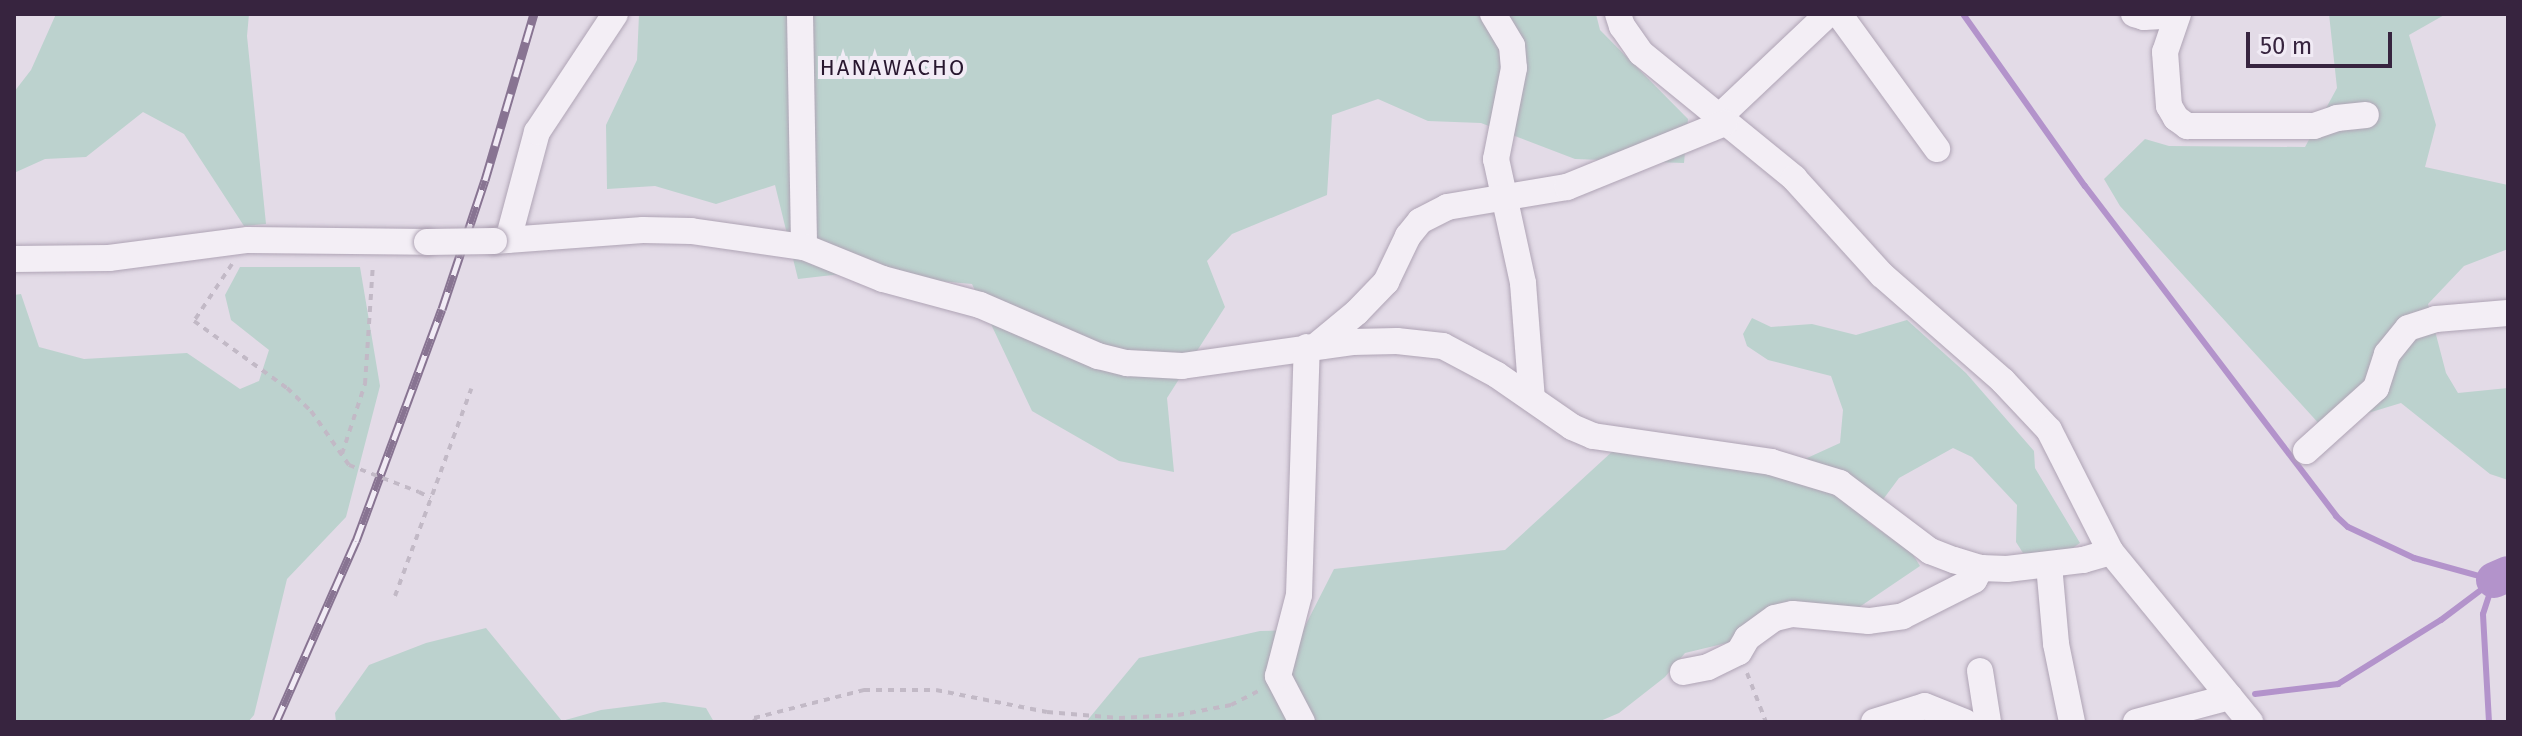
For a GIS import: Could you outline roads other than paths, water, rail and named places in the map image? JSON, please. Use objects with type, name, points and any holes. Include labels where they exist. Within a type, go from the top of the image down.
[{"type":"street","points":[[501,240],[537,132],[615,14]]},
{"type":"street","points":[[800,14],[804,247]]},
{"type":"street","points":[[1493,14],[1512,46],[1514,68],[1496,159],[1523,283],[1532,399]]},
{"type":"street","points":[[1618,14],[1622,26],[1641,53],[1794,178],[1882,275],[2003,381],[2049,430],[2111,552],[2250,722]]},
{"type":"street","points":[[1302,722],[1278,676],[1299,595],[1312,346],[1357,312],[1386,282],[1408,236],[1420,221],[1447,207],[1502,195],[1567,187],[1722,120],[1828,14]]},
{"type":"street","points":[[1839,14],[1937,149]]},
{"type":"street","points":[[2134,14],[2144,17],[2178,15],[2165,52],[2169,106],[2176,118],[2187,126],[2314,126],[2337,118],[2366,115]]},
{"type":"street","points":[[14,259],[109,258],[248,240],[427,242],[643,230],[691,231],[804,247],[843,260],[883,279],[967,300],[1098,356],[1127,363],[1182,366],[1312,346],[1397,341],[1443,346],[1532,399],[1572,427],[1593,436],[1810,471],[1840,483],[1930,551],[1981,568],[2049,565],[2111,552]]},
{"type":"street","points":[[2306,451],[2376,388],[2387,354],[2408,328],[2436,319],[2508,313]]},
{"type":"street","points":[[2049,565],[2056,644],[2072,722]]},
{"type":"street","points":[[1683,672],[1708,667],[1739,652],[1747,638],[1775,618],[1793,614],[1869,621],[1903,616],[1974,580],[1981,568]]},
{"type":"street","points":[[1980,671],[1988,722]]},
{"type":"street","points":[[2136,722],[2230,697]]},
{"type":"street","points":[[1874,722],[1925,706],[1965,722]]},
{"type":"waterway","points":[[1963,14],[2085,186],[2336,516],[2348,527],[2414,558],[2494,580]]},
{"type":"waterway","points":[[2494,580],[2508,574]]},
{"type":"waterway","points":[[2255,694],[2338,684],[2441,620],[2494,580]]},
{"type":"waterway","points":[[2489,722],[2483,614],[2493,583]]},
{"type":"railway","points":[[276,722],[356,541],[442,309],[485,180],[534,14]]},
{"type":"district","name":"HANAWACHO","points":[[893,68]]}]
